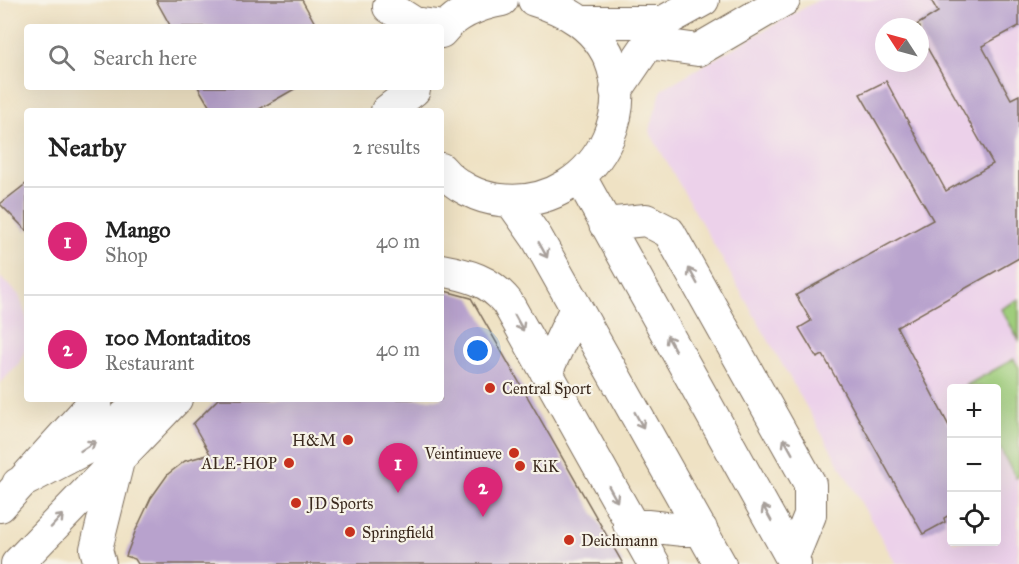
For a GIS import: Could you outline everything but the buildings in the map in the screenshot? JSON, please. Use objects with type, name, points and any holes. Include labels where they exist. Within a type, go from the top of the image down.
[{"type":"street","points":[[444,28],[461,14],[486,3],[502,0]]},
{"type":"street","points":[[446,178],[478,195],[511,201],[534,200],[553,194],[580,177],[602,152],[611,134],[616,110],[616,91],[612,70],[605,53],[581,22],[559,8],[534,0]]},
{"type":"street","points":[[616,91],[656,33],[702,0]]},
{"type":"street","points":[[581,22],[656,33],[698,50],[784,0]]},
{"type":"street","points":[[390,11],[419,24]]},
{"type":"street","points":[[392,108],[414,96]]},
{"type":"street","points":[[580,177],[794,562]]},
{"type":"street","points":[[511,201],[537,238],[720,564]]},
{"type":"street","points":[[605,224],[646,220],[669,232],[810,484],[810,515],[794,562]]},
{"type":"street","points":[[444,271],[472,276],[495,288],[507,302],[629,524],[654,564]]},
{"type":"street","points":[[546,372],[576,308]]},
{"type":"street","points":[[9,495],[94,402]]},
{"type":"street","points":[[9,495],[90,446],[141,402]]},
{"type":"street","points":[[17,564],[173,402]]},
{"type":"street","points":[[100,564],[96,549],[120,455]]},
{"type":"street","points":[[629,524],[683,530],[701,529]]},
{"type":"shaded area","points":[[818,0],[1019,0],[1018,564],[896,564],[649,131],[662,89]]},
{"type":"shaded area","points":[[0,277],[19,295],[24,310],[24,352],[19,363],[0,384]]},
{"type":"green space","points":[[1019,299],[1019,340],[1001,309]]},
{"type":"green space","points":[[1014,359],[1019,368],[1019,476],[1016,478],[1001,450],[1001,384],[969,384]]},
{"type":"place","name":"Central Sport","points":[[490,388]]},
{"type":"place","name":"H&M","points":[[348,440]]},
{"type":"place","name":"Veintinueve","points":[[514,453]]},
{"type":"place","name":"ALE-HOP","points":[[289,463]]},
{"type":"place","name":"KiK","points":[[520,466]]},
{"type":"place","name":"Mango","points":[[398,493]]},
{"type":"place","name":"JD Sports","points":[[296,503]]},
{"type":"place","name":"100 Montaditos","points":[[483,517]]},
{"type":"place","name":"Springfield","points":[[350,532]]},
{"type":"place","name":"Deichmann","points":[[569,540]]}]
